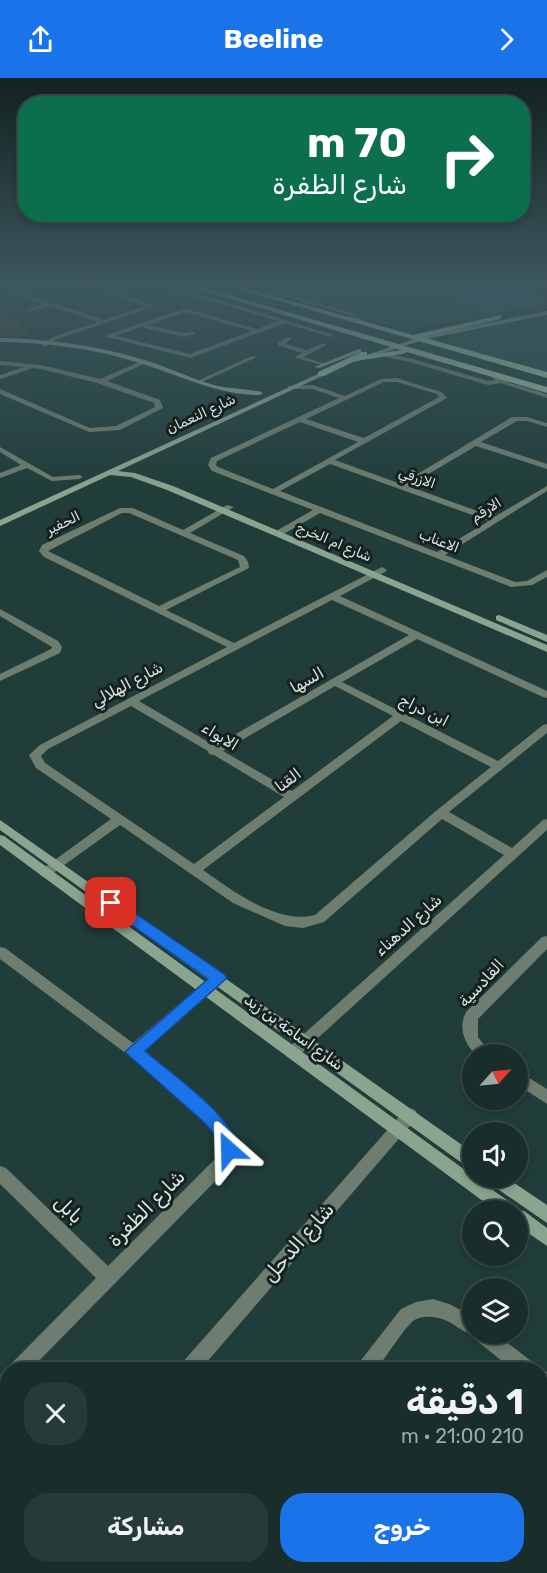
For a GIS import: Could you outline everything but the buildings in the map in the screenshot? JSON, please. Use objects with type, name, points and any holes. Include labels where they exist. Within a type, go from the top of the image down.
[{"type":"main road","points":[[353,357],[356,353]]},
{"type":"main road","points":[[321,374],[342,362],[368,353]]},
{"type":"main road","points":[[353,357],[391,353]]},
{"type":"main road","points":[[406,353],[428,355],[547,390]]},
{"type":"main road","points":[[424,353],[428,355]]},
{"type":"main road","points":[[439,353],[526,378],[547,381]]},
{"type":"main road","points":[[444,353],[547,381]]},
{"type":"main road","points":[[463,353],[547,375]]},
{"type":"street","points":[[95,353],[142,363],[233,392],[260,393]]},
{"type":"street","points":[[177,353],[190,356],[198,353]]},
{"type":"street","points":[[306,353],[298,357],[324,364]]},
{"type":"street","name":"شارع النعمان","points":[[0,514],[324,364],[366,353]]},
{"type":"street","name":"شارع النعمان","points":[[0,523],[366,353]]},
{"type":"street","points":[[200,381],[254,357]]},
{"type":"street","points":[[388,357],[411,360],[488,383],[520,388]]},
{"type":"street","points":[[0,363],[37,365],[102,381],[157,402],[159,408],[117,428],[89,430],[0,391]]},
{"type":"street","points":[[102,381],[142,363],[224,394],[233,401]]},
{"type":"street","points":[[0,377],[37,365]]},
{"type":"street","points":[[490,373],[500,381],[547,396]]},
{"type":"street","points":[[308,379],[308,384],[313,387],[345,398]]},
{"type":"street","name":"الاعناب","points":[[274,491],[443,398],[439,393],[391,379],[383,380],[212,463],[215,469],[514,585],[530,583],[547,573]]},
{"type":"street","points":[[488,383],[500,381]]},
{"type":"street","points":[[290,387],[313,387]]},
{"type":"street","points":[[401,487],[515,419],[527,419],[547,425]]},
{"type":"street","points":[[301,420],[364,441]]},
{"type":"street","points":[[475,443],[547,467]]},
{"type":"street","points":[[0,449],[52,479],[80,477]]},
{"type":"street","name":"شارع ام الخرج","points":[[139,458],[138,466],[143,470],[227,509],[543,639],[547,649]]},
{"type":"street","name":"الازرقي","points":[[330,460],[495,520]]},
{"type":"street","points":[[0,476],[27,465]]},
{"type":"street","name":"شارع ام الخرج","points":[[107,473],[132,475],[227,509]]},
{"type":"street","points":[[52,479],[52,490]]},
{"type":"street","name":"الارقم","points":[[439,555],[547,488]]},
{"type":"street","points":[[184,533],[227,509]]},
{"type":"street","points":[[282,532],[320,509]]},
{"type":"street","name":"الحفير","points":[[159,610],[244,568],[244,562],[241,558],[130,510],[120,511],[45,547],[43,551],[159,610],[232,646]]},
{"type":"street","name":"شارع الهلالي","points":[[379,572],[232,646],[44,747],[35,755],[40,765],[261,912],[285,921],[303,923],[319,919],[441,813],[547,727]]},
{"type":"street","points":[[332,596],[547,695]]},
{"type":"street","points":[[0,612],[54,643],[57,647],[56,651],[0,678]]},
{"type":"street","name":"السها","points":[[213,752],[417,635]]},
{"type":"street","name":"ابن دراج","points":[[334,682],[500,767]]},
{"type":"street","name":"الابواء","points":[[130,701],[213,752],[293,797]]},
{"type":"street","name":"القنا","points":[[195,870],[400,716]]},
{"type":"street","points":[[441,813],[513,854]]},
{"type":"street","points":[[51,869],[120,819]]},
{"type":"street","name":"شارع الدهناء","points":[[292,1053],[547,823]]},
{"type":"street","name":"شارع اسامة بن زيد","points":[[0,824],[51,869],[206,990],[494,1200]]},
{"type":"street","name":"شارع اسامة بن زيد","points":[[0,839],[51,869],[219,978],[462,1153]]},
{"type":"street","name":"القادسية","points":[[476,1044],[470,1037],[468,1027],[471,1016],[546,943]]},
{"type":"street","name":"شارع الظفرة","points":[[0,952],[133,1052],[212,1119],[228,1139],[229,1150],[225,1160],[25,1362]]},
{"type":"street","points":[[133,1052],[219,978]]},
{"type":"street","points":[[528,1084],[547,1097]]},
{"type":"street","name":"شارع الدحل","points":[[194,1362],[410,1114]]},
{"type":"street","name":"بابل","points":[[0,1173],[108,1276]]},
{"type":"street","points":[[509,1188],[547,1215]]},
{"type":"street","points":[[528,1224],[547,1238]]},
{"type":"street","points":[[370,1362],[407,1315],[414,1310],[442,1309],[454,1312],[462,1318]]},
{"type":"street","points":[[495,1344],[519,1362]]},
{"type":"shaded area","points":[[472,353],[547,353],[547,371]]},
{"type":"route","points":[[111,903],[219,978],[133,1052],[212,1119],[228,1139],[229,1150]]}]
